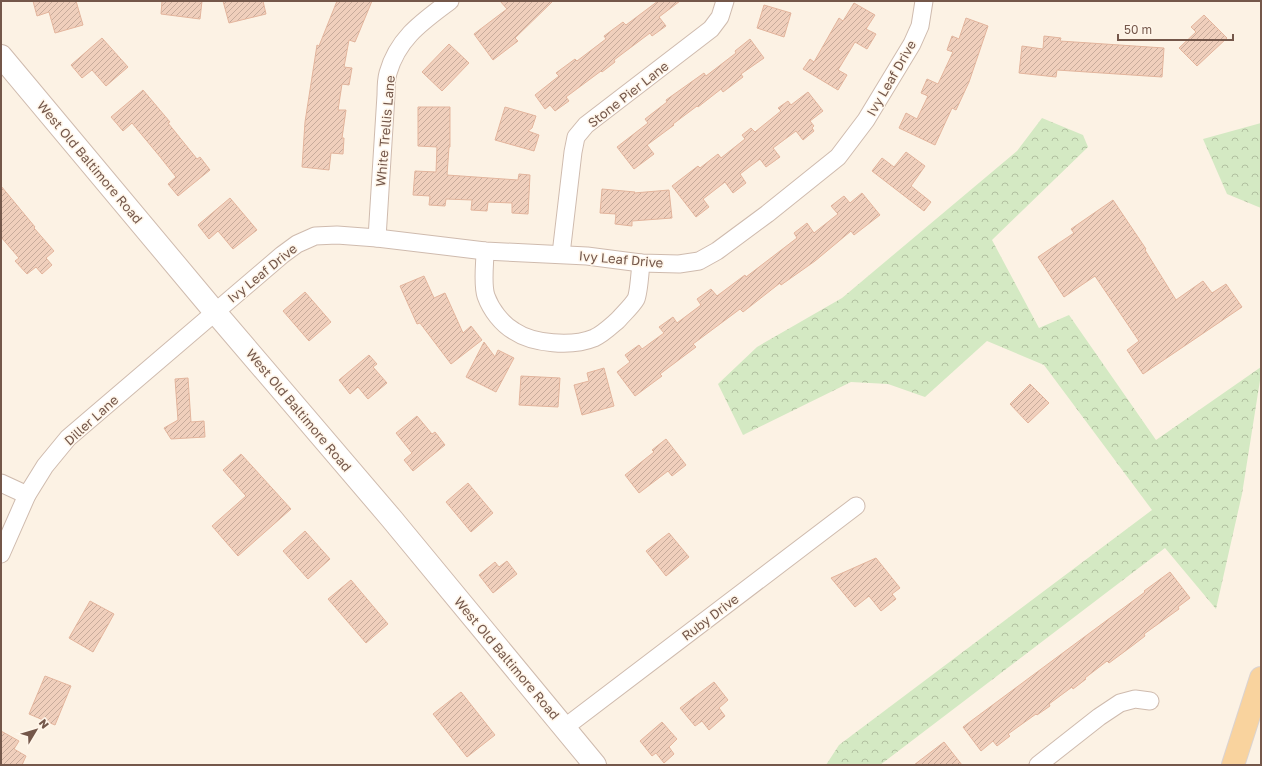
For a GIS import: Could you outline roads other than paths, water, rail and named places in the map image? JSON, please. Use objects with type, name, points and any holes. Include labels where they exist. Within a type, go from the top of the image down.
[{"type":"main road","points":[[1233,765],[1261,678]]},
{"type":"street","name":"White Trellis Lane","points":[[377,238],[388,74],[396,54],[408,35],[421,22],[450,1]]},
{"type":"street","name":"Stone Pier Lane","points":[[561,254],[576,137],[586,125],[711,29],[720,17],[724,1]]},
{"type":"street","name":"Ivy Leaf Drive","points":[[215,312],[282,255],[297,244],[315,236],[337,235],[377,238],[485,251],[561,254],[641,263],[679,264],[699,261],[717,251],[767,214],[838,156],[866,120],[912,44],[920,26],[924,1]]},
{"type":"street","name":"West Old Baltimore Road","points":[[1,56],[215,312],[391,518],[595,765]]},
{"type":"street","points":[[485,251],[484,278],[486,295],[494,311],[502,322],[515,332],[538,340],[556,344],[574,343],[594,338],[608,329],[623,315],[636,299],[641,263]]},
{"type":"street","name":"Diller Lane","points":[[1,554],[27,495],[45,466],[68,438],[215,312]]},
{"type":"street","points":[[1,483],[27,495]]},
{"type":"street","name":"Ruby Drive","points":[[564,728],[856,506]]},
{"type":"street","points":[[1038,765],[1099,717],[1120,703],[1135,700],[1150,701]]}]
